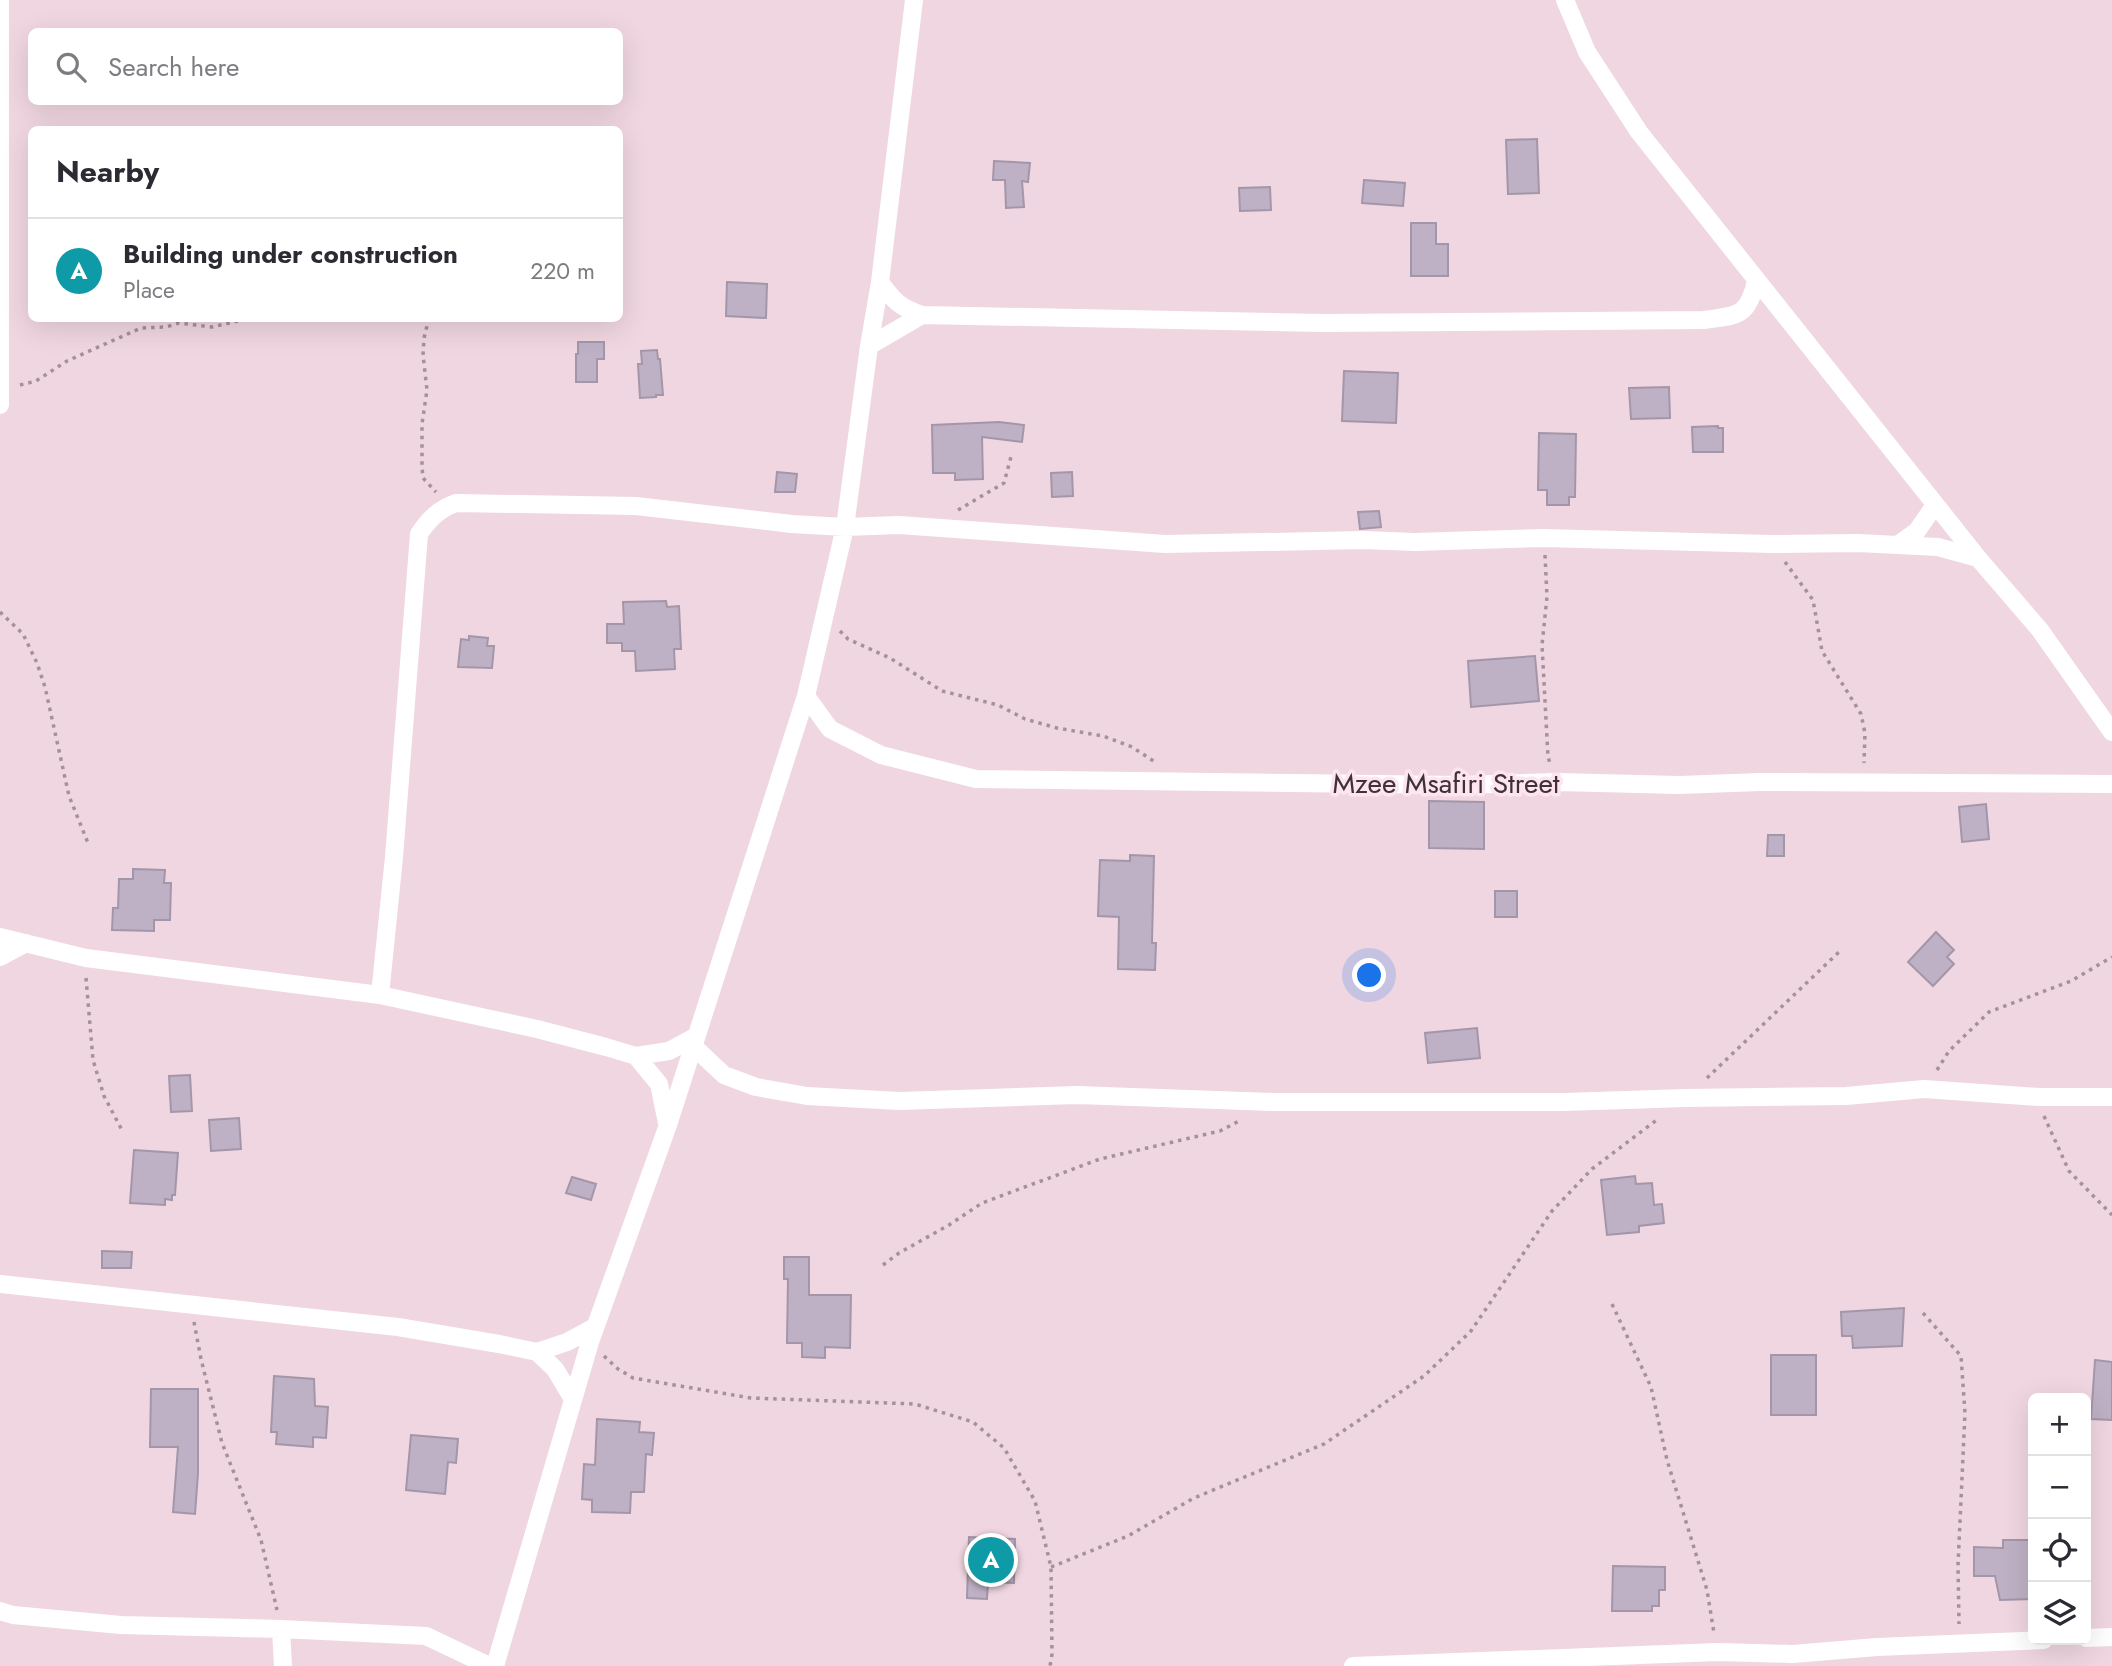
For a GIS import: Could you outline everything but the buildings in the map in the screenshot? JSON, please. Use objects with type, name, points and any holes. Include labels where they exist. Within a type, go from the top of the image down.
[{"type":"street","points":[[0,0],[0,405]]},
{"type":"street","points":[[495,1666],[593,1334],[668,1125],[806,696],[845,527],[880,282],[914,0]]},
{"type":"street","points":[[1565,0],[1587,52],[1639,132],[1935,505],[2040,630],[2112,732]]},
{"type":"street","points":[[880,282],[905,309],[922,315],[1324,323],[1704,320],[1735,316],[1745,309],[1752,300],[1756,282]]},
{"type":"street","points":[[869,346],[922,315]]},
{"type":"street","points":[[380,995],[394,857],[419,534],[443,507],[456,503],[636,506],[792,524],[845,527],[899,525],[1165,544],[1544,538],[1772,544],[1899,544],[1938,547],[1978,558]]},
{"type":"street","points":[[1899,544],[1917,531],[1935,505]]},
{"type":"street","name":"Mzee Msafiri Street","points":[[806,696],[830,729],[881,755],[976,779],[1459,785],[1557,782],[1679,785],[1760,782],[2112,784]]},
{"type":"street","points":[[0,937],[86,958],[380,995],[537,1029],[636,1056],[669,1051],[694,1041]]},
{"type":"street","points":[[0,957],[26,943]]},
{"type":"street","points":[[694,1041],[724,1075],[756,1087],[807,1096],[899,1101],[1077,1095],[1274,1102],[1564,1102],[1846,1096],[1924,1089],[2039,1097],[2112,1097]]},
{"type":"street","points":[[636,1056],[659,1084],[668,1125]]},
{"type":"street","points":[[0,1284],[398,1326],[537,1352],[593,1334]]},
{"type":"street","points":[[537,1352],[555,1369],[573,1399]]},
{"type":"street","points":[[0,1611],[13,1615],[121,1625],[426,1636],[489,1666]]},
{"type":"street","points":[[281,1629],[283,1666]]},
{"type":"street","points":[[2091,1638],[2112,1637]]},
{"type":"street","points":[[1353,1666],[1718,1653],[1793,1654],[1877,1647],[2028,1641]]},
{"type":"path","points":[[1,391],[36,381],[67,360],[141,328],[166,327],[179,323],[212,327],[234,322]]},
{"type":"path","points":[[428,322],[423,355],[427,390],[422,424],[423,478],[437,493],[456,503]]},
{"type":"path","points":[[950,528],[958,511],[1004,483],[1012,453]]},
{"type":"path","points":[[1544,538],[1547,597],[1542,645],[1548,757],[1557,782]]},
{"type":"path","points":[[1772,544],[1812,600],[1822,651],[1861,714],[1865,733],[1863,783]]},
{"type":"path","points":[[0,612],[23,634],[37,663],[45,687],[69,796],[88,843]]},
{"type":"path","points":[[825,615],[848,639],[890,658],[942,691],[998,705],[1025,719],[1057,728],[1103,736],[1132,747],[1182,782]]},
{"type":"path","points":[[1051,1567],[1128,1536],[1194,1498],[1324,1444],[1424,1376],[1471,1331],[1552,1211],[1592,1169],[1686,1098],[1840,951]]},
{"type":"path","points":[[1924,1089],[1949,1051],[1989,1012],[2071,981],[2112,957]]},
{"type":"path","points":[[86,958],[93,1060],[104,1096],[123,1132]]},
{"type":"path","points":[[2039,1097],[2041,1108],[2069,1171],[2112,1215]]},
{"type":"path","points":[[883,1265],[982,1203],[1100,1159],[1220,1131],[1241,1119]]},
{"type":"path","points":[[190,1304],[222,1443],[261,1540],[281,1629]]},
{"type":"path","points":[[1612,1304],[1651,1387],[1667,1460],[1707,1590],[1718,1653]]},
{"type":"path","points":[[1923,1313],[1961,1356],[1965,1413],[1958,1565],[1959,1644]]},
{"type":"path","points":[[593,1334],[618,1369],[633,1378],[751,1398],[915,1404],[973,1422],[1004,1448],[1035,1501],[1051,1567],[1050,1666]]},
{"type":"place","name":"Building under construction","points":[[991,1560]]}]
